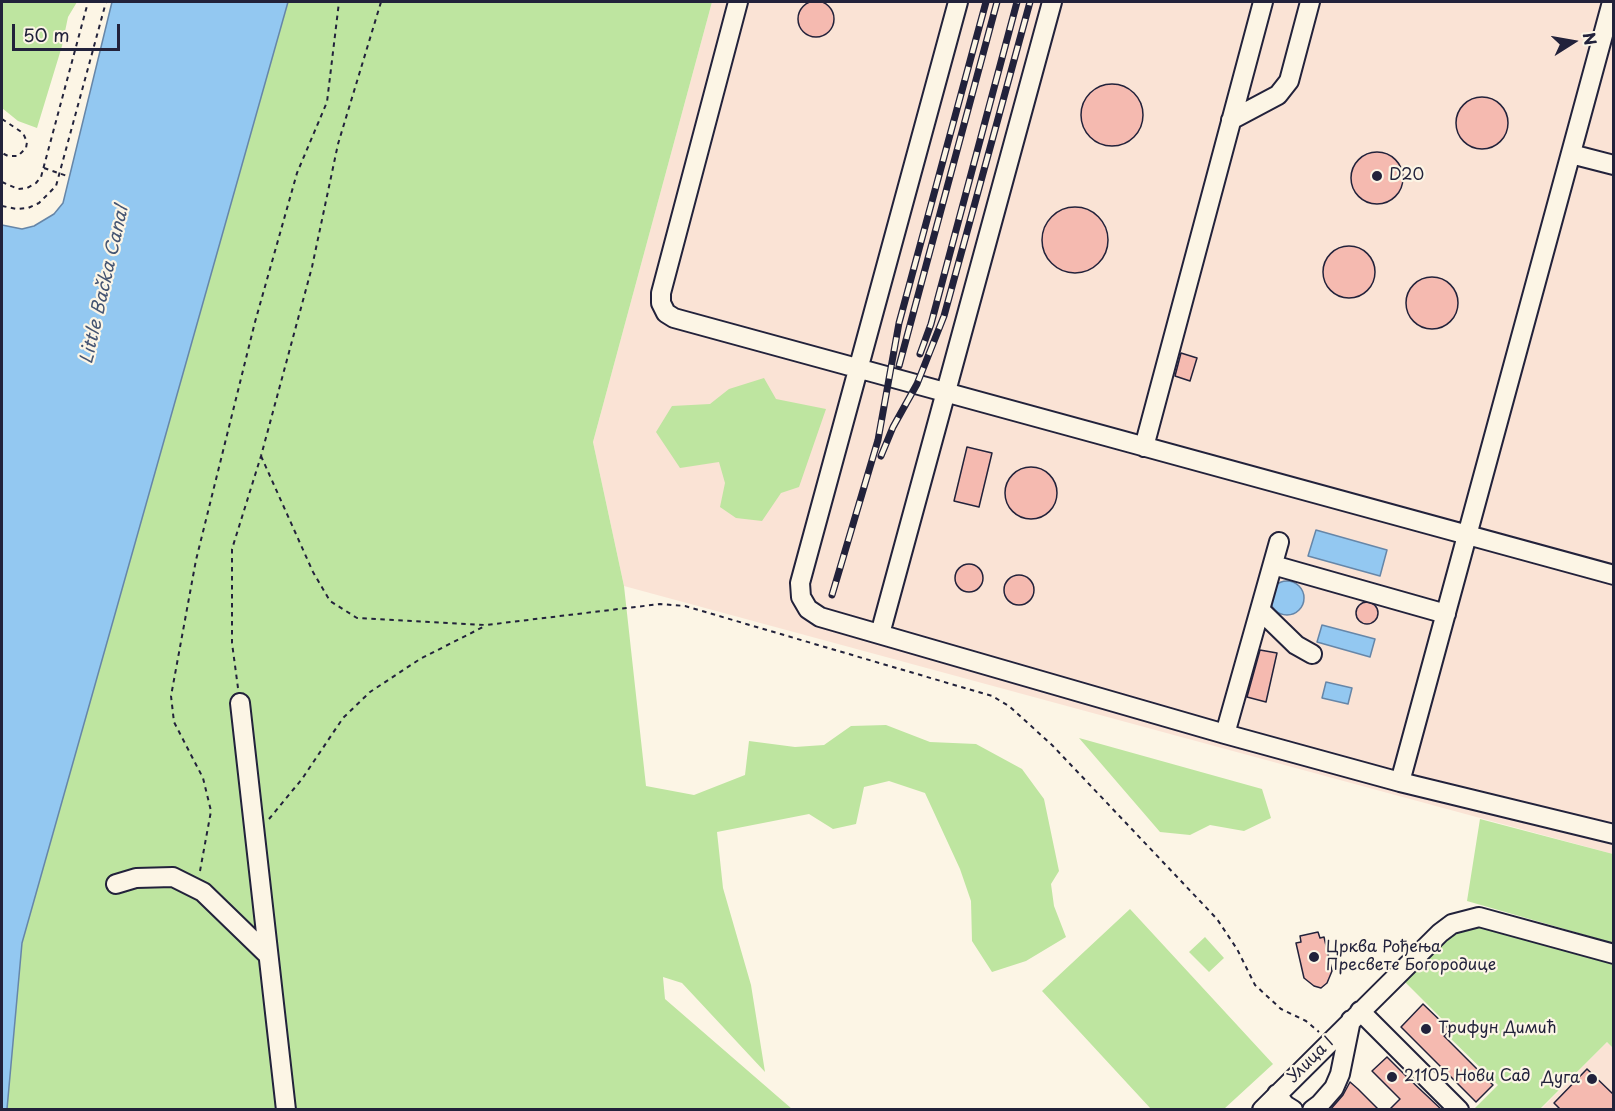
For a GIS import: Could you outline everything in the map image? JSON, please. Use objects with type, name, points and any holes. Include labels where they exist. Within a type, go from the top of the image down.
[{"type":"street","points":[[738,2],[664,282],[661,303],[666,314],[1614,575]]},
{"type":"street","points":[[958,2],[800,583],[801,597],[808,609],[820,617],[1225,734],[1400,782],[1614,834]]},
{"type":"street","points":[[880,634],[1052,2]]},
{"type":"street","points":[[1144,447],[1263,2]]},
{"type":"street","points":[[1231,120],[1278,95],[1288,81],[1310,2]]},
{"type":"street","points":[[1400,782],[1612,2]]},
{"type":"street","points":[[1571,154],[1614,165]]},
{"type":"street","points":[[1225,734],[1279,542]]},
{"type":"street","points":[[1273,565],[1446,614]]},
{"type":"street","points":[[1260,610],[1296,645],[1312,654]]},
{"type":"street","points":[[240,703],[286,1110]]},
{"type":"street","points":[[116,884],[136,878],[173,877],[203,892],[268,955]]},
{"type":"street","name":"Улица I","points":[[1262,1110],[1440,933],[1452,924],[1479,917],[1614,954]]},
{"type":"street","points":[[1312,1110],[1334,1088],[1356,1016],[1458,1109]]},
{"type":"street","points":[[1277,1094],[1285,1105],[1293,1110]]},
{"type":"path","points":[[2,182],[16,189],[27,188],[41,177],[88,2]]},
{"type":"path","points":[[2,206],[17,209],[39,203],[56,186],[106,2]]},
{"type":"path","points":[[203,892],[200,868],[211,811],[203,778],[174,722],[171,696],[196,560],[255,322],[297,173],[327,102],[339,2]]},
{"type":"path","points":[[240,703],[232,643],[232,549],[261,456],[312,267],[338,144],[381,2]]},
{"type":"path","points":[[2,119],[23,133],[27,142],[26,148],[18,156],[8,156],[2,153]]},
{"type":"path","points":[[44,168],[67,176]]},
{"type":"path","points":[[261,456],[313,572],[330,601],[357,618],[486,625],[660,604],[685,606],[992,696],[1009,706],[1052,745],[1217,919],[1237,949],[1255,985],[1281,1009],[1306,1021],[1330,1041]]},
{"type":"path","points":[[255,836],[302,779],[342,718],[370,692],[420,659],[486,625]]},
{"type":"shaded area","points":[[712,2],[1613,2],[1613,854],[624,586],[593,442]]},
{"type":"shaded area","name":"Дуга","points":[[1607,1042],[1613,1048],[1613,1109],[1540,1110]]},
{"type":"green space","points":[[2,2],[77,2],[68,17],[62,46],[37,128],[18,121],[2,108]]},
{"type":"green space","points":[[288,2],[712,2],[593,442],[624,586],[646,786],[694,795],[745,775],[749,741],[795,747],[824,745],[851,726],[886,725],[930,742],[976,744],[1022,769],[1044,799],[1059,871],[1051,884],[1054,906],[1066,937],[1026,961],[992,972],[972,941],[971,901],[960,869],[925,793],[889,781],[864,787],[856,824],[833,829],[809,814],[717,832],[723,888],[751,985],[765,1072],[682,983],[663,977],[665,999],[792,1109],[7,1110],[22,943]]},
{"type":"green space","points":[[764,378],[776,399],[826,409],[799,487],[781,493],[762,521],[736,518],[720,507],[725,483],[719,462],[680,468],[656,432],[672,406],[710,404],[729,389]]},
{"type":"green space","points":[[1079,738],[1262,789],[1271,818],[1244,831],[1210,825],[1190,835],[1160,832]]},
{"type":"green space","points":[[1480,819],[1613,854],[1613,943],[1467,901]]},
{"type":"green space","points":[[1130,909],[1273,1064],[1224,1109],[1151,1109],[1042,991]]},
{"type":"green space","points":[[1471,927],[1486,927],[1613,962],[1613,1048],[1607,1042],[1540,1109],[1475,1108],[1498,1085],[1449,1037],[1454,1031],[1402,979],[1447,934]]},
{"type":"green space","points":[[1205,937],[1224,958],[1209,972],[1189,952]]},
{"type":"water","name":"Little Bačka Canal","points":[[112,2],[288,2],[22,943],[7,1109],[2,1109],[2,225],[22,229],[34,226],[54,214],[63,203]]},
{"type":"water","points":[[1316,530],[1387,550],[1380,576],[1308,556]]},
{"type":"water","points":[[1287,581],[1299,586],[1304,598],[1299,610],[1287,615],[1275,610],[1270,598],[1275,586]]},
{"type":"water","points":[[1322,625],[1375,639],[1370,657],[1317,642]]},
{"type":"water","points":[[1326,682],[1352,688],[1348,704],[1322,698]]},
{"type":"building","points":[[816,1],[829,6],[834,19],[829,32],[816,37],[803,32],[798,19],[803,6]]},
{"type":"building","points":[[1112,84],[1124,86],[1134,93],[1141,103],[1143,115],[1141,127],[1134,137],[1124,144],[1112,146],[1100,144],[1090,137],[1083,127],[1081,115],[1083,103],[1090,93],[1100,86]]},
{"type":"building","points":[[1477,97],[1487,97],[1501,104],[1508,123],[1501,142],[1487,149],[1477,149],[1467,145],[1460,138],[1456,128],[1456,118],[1460,108],[1467,101]]},
{"type":"building","name":"D20","points":[[1372,152],[1382,152],[1396,159],[1403,178],[1396,197],[1382,204],[1372,204],[1362,200],[1355,193],[1351,183],[1351,173],[1355,163],[1362,156]]},
{"type":"building","points":[[1075,207],[1088,210],[1098,217],[1105,227],[1108,240],[1105,253],[1098,263],[1088,270],[1075,273],[1062,270],[1052,263],[1045,253],[1042,240],[1045,227],[1052,217],[1062,210]]},
{"type":"building","points":[[1344,246],[1354,246],[1368,253],[1375,272],[1368,291],[1354,298],[1344,298],[1334,294],[1327,287],[1323,277],[1323,267],[1327,257],[1334,250]]},
{"type":"building","points":[[1427,277],[1437,277],[1451,284],[1458,303],[1451,322],[1437,329],[1427,329],[1417,325],[1410,318],[1406,308],[1406,298],[1410,288],[1417,281]]},
{"type":"building","points":[[1181,353],[1197,358],[1190,381],[1175,376]]},
{"type":"building","points":[[967,447],[992,453],[979,507],[954,501]]},
{"type":"building","points":[[1026,467],[1036,467],[1050,474],[1057,493],[1050,512],[1036,519],[1026,519],[1016,515],[1009,508],[1005,498],[1005,488],[1009,478],[1016,471]]},
{"type":"building","points":[[969,564],[979,568],[983,578],[979,588],[969,592],[959,588],[955,578],[959,568]]},
{"type":"building","points":[[1019,575],[1030,579],[1034,590],[1030,601],[1019,605],[1008,601],[1004,590],[1008,579]]},
{"type":"building","points":[[1367,602],[1377,609],[1378,613],[1371,623],[1367,624],[1357,617],[1356,613],[1363,603]]},
{"type":"building","points":[[1260,650],[1277,653],[1266,702],[1247,697]]},
{"type":"building","name":"Црква Рођења Пресвете Богородице","points":[[1318,932],[1320,938],[1324,937],[1332,971],[1327,983],[1321,988],[1314,986],[1304,978],[1296,943],[1301,942],[1300,936]]},
{"type":"building","points":[[1423,1004],[1450,1030],[1444,1036],[1493,1085],[1476,1102],[1401,1027]]},
{"type":"building","points":[[1387,1057],[1442,1110],[1389,1110],[1400,1099],[1372,1071]]},
{"type":"building","name":"Дуга","points":[[1587,1069],[1614,1095],[1614,1110],[1561,1110],[1554,1103]]},
{"type":"building","points":[[1350,1082],[1379,1110],[1330,1110],[1343,1095]]},
{"type":"railway","points":[[832,595],[878,440],[899,323],[986,2]]},
{"type":"railway","points":[[899,366],[997,2]]},
{"type":"railway","points":[[920,354],[931,324],[1017,2]]},
{"type":"railway","points":[[881,456],[893,427],[917,384],[944,316],[1030,2]]},
{"type":"place","name":"D20","points":[[1377,176]]},
{"type":"place","name":"Црква Рођења Пресвете Богородице","points":[[1314,957]]},
{"type":"place","name":"Трифун Димић","points":[[1426,1029]]},
{"type":"place","name":"21105 Нови Сад","points":[[1392,1077]]},
{"type":"place","name":"Дуга","points":[[1592,1079]]}]
